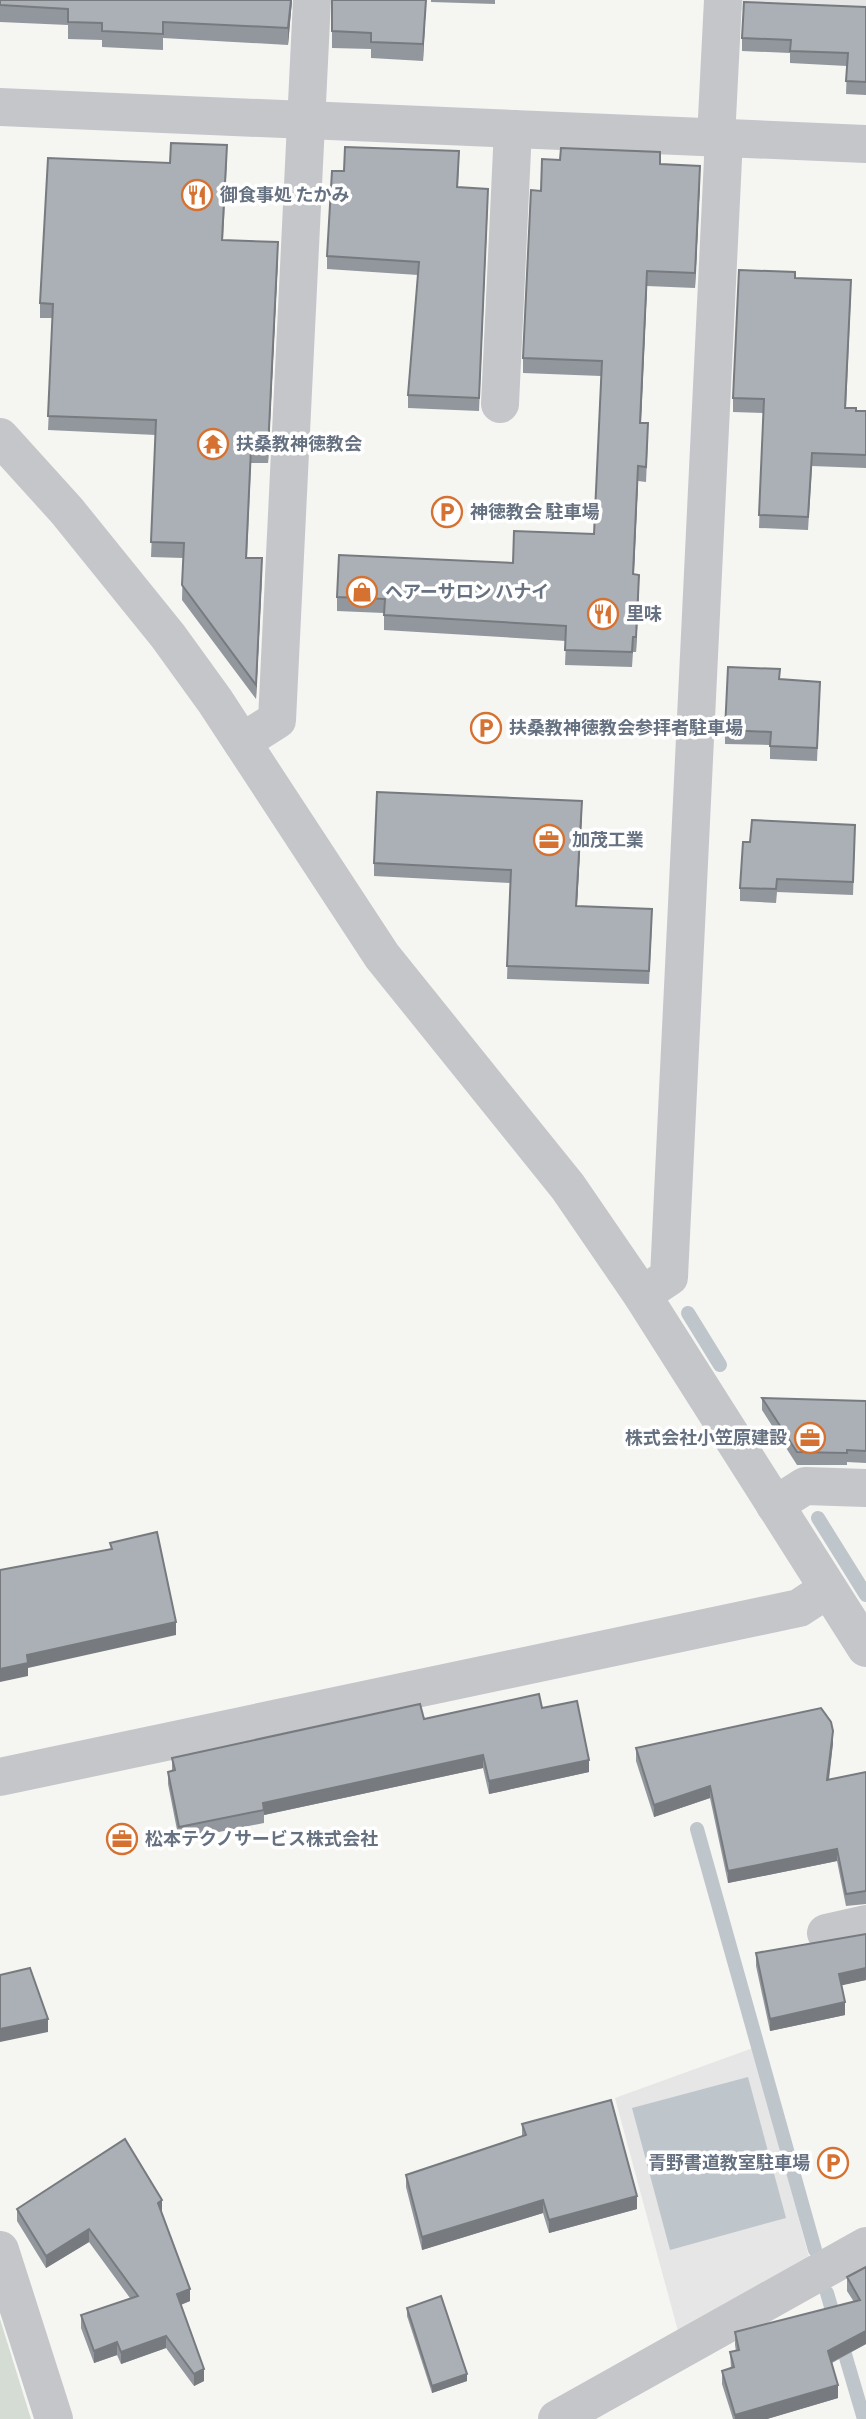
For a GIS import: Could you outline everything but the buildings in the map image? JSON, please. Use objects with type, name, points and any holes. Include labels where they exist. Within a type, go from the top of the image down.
[{"type":"street","points":[[242,742],[277,720],[312,0]]},
{"type":"street","points":[[642,1295],[669,1277],[720,138],[723,0]]},
{"type":"street","points":[[0,107],[866,144]]},
{"type":"street","points":[[500,404],[513,129]]},
{"type":"street","points":[[0,437],[118,573],[215,701],[382,956],[568,1187],[642,1295],[866,1648]]},
{"type":"street","points":[[775,1505],[805,1486],[866,1488]]},
{"type":"street","points":[[0,1777],[799,1608],[828,1589]]},
{"type":"street","points":[[826,1933],[866,1924]]},
{"type":"street","points":[[557,2419],[611,2406],[866,2246]]},
{"type":"street","points":[[0,2250],[54,2419]]},
{"type":"shaded area","points":[[737,0],[866,0],[866,15],[737,10]]},
{"type":"shaded area","points":[[753,2048],[809,2257],[678,2331],[615,2098]]},
{"type":"shaded area","points":[[748,2077],[786,2218],[670,2250],[632,2108]]},
{"type":"shaded area","points":[[0,2319],[31,2419],[0,2419]]},
{"type":"waterway","points":[[688,1313],[720,1365]]},
{"type":"waterway","points":[[818,1518],[866,1595]]},
{"type":"waterway","points":[[697,1829],[815,2250]]},
{"type":"waterway","points":[[827,2293],[864,2419]]},
{"type":"place","name":"御食事処 たかみ","points":[[197,195]]},
{"type":"place","name":"扶桑教神徳教会","points":[[213,444]]},
{"type":"place","name":"神徳教会 駐車場","points":[[447,512]]},
{"type":"place","name":"ヘアーサロン ハナイ","points":[[362,592]]},
{"type":"place","name":"里味","points":[[603,614]]},
{"type":"place","name":"扶桑教神徳教会参拝者駐車場","points":[[486,728]]},
{"type":"place","name":"加茂工業","points":[[549,840]]},
{"type":"place","name":"株式会社小笠原建設","points":[[810,1438]]},
{"type":"place","name":"松本テクノサービス株式会社","points":[[122,1839]]},
{"type":"place","name":"青野書道教室駐車場","points":[[833,2163]]}]
